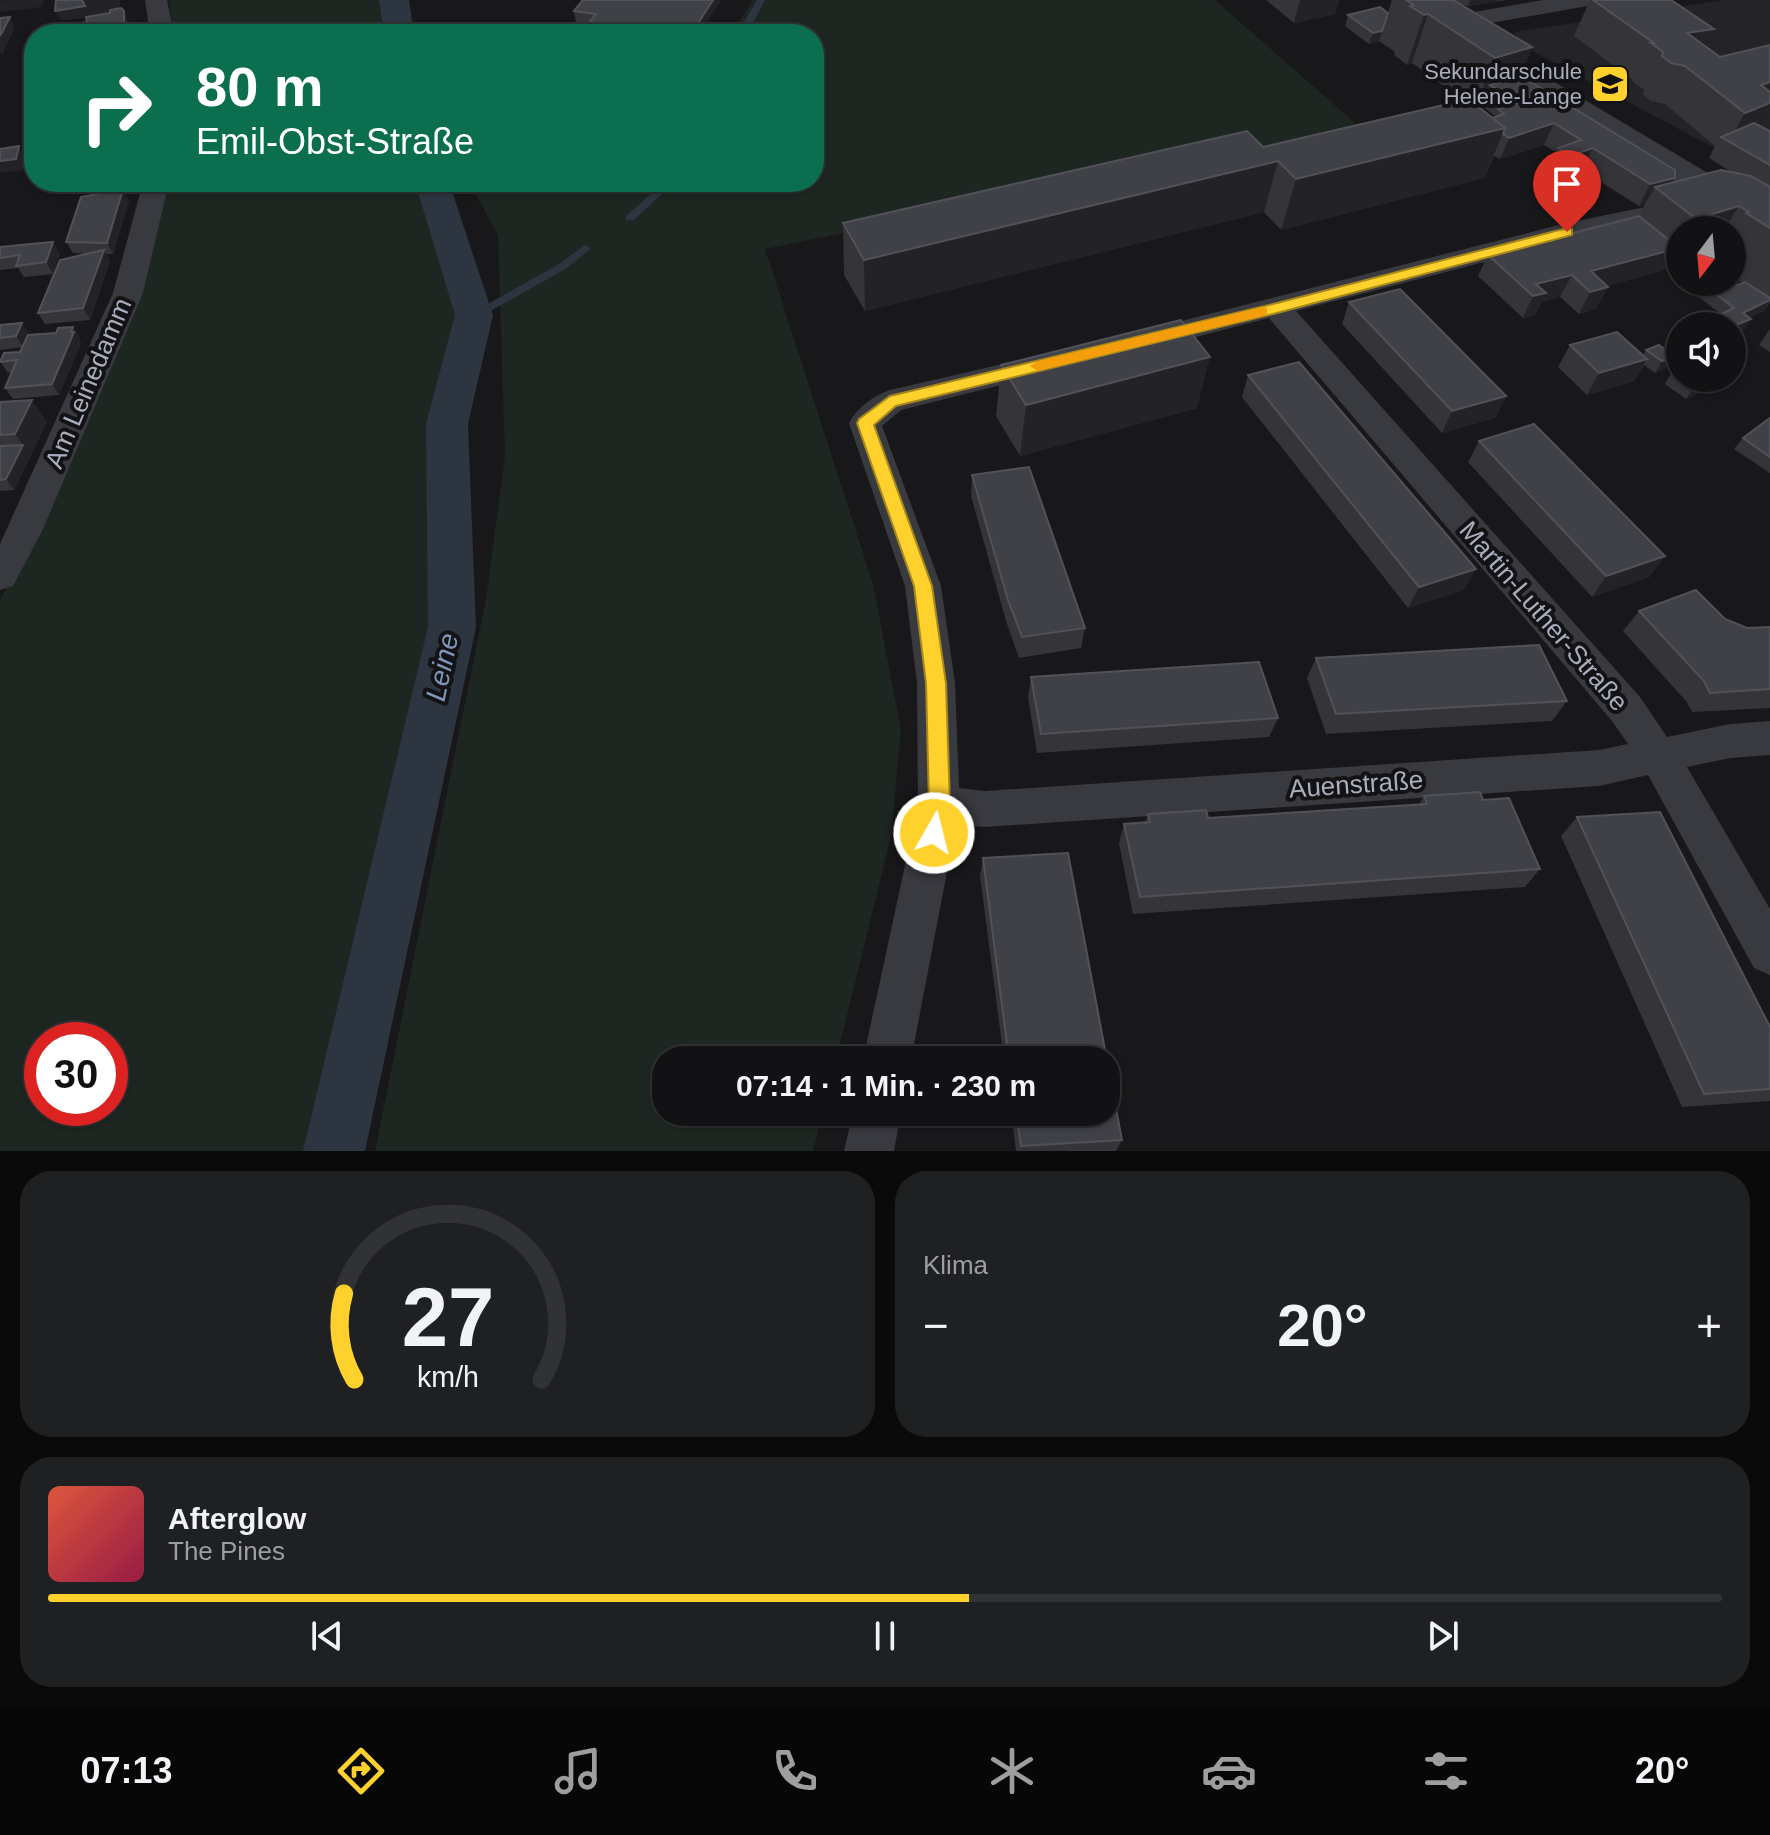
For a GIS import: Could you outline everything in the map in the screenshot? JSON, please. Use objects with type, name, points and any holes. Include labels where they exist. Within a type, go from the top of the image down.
[{"type":"street","points":[[156,0],[160,24]]},
{"type":"street","points":[[1405,0],[1439,25],[1770,225]]},
{"type":"street","points":[[1439,25],[1582,0]]},
{"type":"street","name":"Am Leinedamm","points":[[0,576],[26,529],[128,293],[153,192]]},
{"type":"street","points":[[1107,349],[1567,232],[1673,209],[1717,194]]},
{"type":"street","name":"Martin-Luther-Straße","points":[[1277,308],[1611,691],[1659,755],[1770,953]]},
{"type":"street","points":[[890,1046],[939,805],[936,683],[923,586],[865,423],[890,401],[1076,357]]},
{"type":"street","name":"Auenstraße","points":[[939,805],[985,809],[1583,769],[1730,741],[1770,738]]},
{"type":"street","points":[[869,1151],[874,1126]]},
{"type":"shaded area","points":[[169,0],[393,0],[397,24],[173,24]]},
{"type":"shaded area","points":[[753,0],[1215,0],[1362,129],[765,249],[873,584],[901,730],[891,836],[839,1046],[652,1046],[652,1126],[819,1126],[813,1151],[375,1151],[486,599],[505,456],[498,235],[474,192],[824,192],[824,24],[737,24]]},
{"type":"shaded area","points":[[1723,0],[1770,0],[1770,133],[1722,152],[1521,45],[1514,32]]},
{"type":"shaded area","points":[[164,192],[435,192],[474,315],[447,424],[452,627],[334,1151],[0,1151],[0,601],[116,356]]},
{"type":"building","points":[[56,0],[82,0],[85,6],[55,11]]},
{"type":"building","points":[[583,0],[713,0],[697,24],[588,24],[596,14],[574,11]]},
{"type":"building","points":[[1406,0],[1453,0],[1532,47],[1495,58],[1428,14],[1424,15],[1410,6],[1414,5]]},
{"type":"building","points":[[1593,0],[1671,0],[1714,29],[1687,33],[1720,57],[1770,45],[1770,82],[1761,85],[1770,92],[1770,103],[1745,113],[1685,66],[1671,63],[1651,43],[1654,43]]},
{"type":"building","points":[[1380,7],[1388,13],[1382,31],[1373,33],[1348,15]]},
{"type":"building","points":[[121,8],[124,11],[124,24],[76,24],[87,22],[86,17],[110,13],[110,10]]},
{"type":"building","points":[[10,17],[0,36],[0,18]]},
{"type":"building","points":[[1521,76],[1675,170],[1675,178],[1650,184],[1593,148],[1570,156],[1558,148],[1581,140],[1554,123],[1509,138],[1503,134],[1505,128],[1492,118],[1504,114],[1498,109],[1517,103],[1490,85]]},
{"type":"building","points":[[1469,99],[1505,128],[1296,179],[1278,161],[864,260],[843,223],[1247,131],[1263,147]]},
{"type":"building","points":[[1754,123],[1770,131],[1770,165],[1721,137]]},
{"type":"building","points":[[19,146],[16,159],[0,161],[0,149]]},
{"type":"building","points":[[1721,170],[1751,176],[1770,187],[1770,228],[1739,206],[1706,216],[1692,216],[1655,187]]},
{"type":"building","points":[[122,192],[107,243],[66,242],[81,197]]},
{"type":"building","points":[[1639,216],[1666,238],[1666,251],[1591,271],[1608,287],[1590,292],[1572,275],[1536,284],[1546,293],[1533,296],[1488,255]]},
{"type":"building","points":[[53,242],[46,262],[16,266],[20,255],[0,258],[0,247]]},
{"type":"building","points":[[104,250],[83,308],[38,313],[60,260]]},
{"type":"building","points":[[1746,283],[1770,298],[1745,312],[1726,312],[1734,308],[1719,296],[1746,296]]},
{"type":"building","points":[[1400,289],[1506,396],[1452,411],[1349,302]]},
{"type":"building","points":[[1181,320],[1210,357],[1026,405],[1001,365]]},
{"type":"building","points":[[22,323],[16,336],[0,338],[0,325]]},
{"type":"building","points":[[73,327],[71,332],[74,332],[52,384],[5,388],[17,360],[0,362],[4,353],[20,352],[28,335],[56,333],[58,328]]},
{"type":"building","points":[[1617,332],[1647,359],[1599,373],[1570,345]]},
{"type":"building","points":[[1659,345],[1666,350],[1666,359],[1662,361],[1646,350]]},
{"type":"building","points":[[1299,362],[1476,569],[1419,587],[1248,375]]},
{"type":"building","points":[[32,400],[15,434],[0,435],[0,402]]},
{"type":"building","points":[[1770,418],[1770,457],[1743,438]]},
{"type":"building","points":[[1534,424],[1665,556],[1606,576],[1479,441]]},
{"type":"building","points":[[23,445],[6,479],[0,480],[0,446]]},
{"type":"building","points":[[1029,467],[1085,628],[1022,637],[1008,600],[972,475]]},
{"type":"building","points":[[1696,590],[1725,619],[1747,628],[1770,627],[1770,689],[1710,693],[1704,681],[1639,611]]},
{"type":"building","points":[[1539,645],[1567,701],[1336,714],[1316,658]]},
{"type":"building","points":[[1259,662],[1278,718],[1041,734],[1031,677]]},
{"type":"building","points":[[1480,792],[1483,800],[1509,798],[1540,869],[1140,897],[1124,824],[1150,822],[1148,814],[1206,810],[1208,818],[1427,804],[1424,796]]},
{"type":"building","points":[[1660,812],[1770,1027],[1770,1089],[1704,1094],[1577,817]]},
{"type":"building","points":[[1068,853],[1104,1046],[1007,1046],[983,858]]},
{"type":"building","points":[[1018,1126],[1119,1126],[1122,1140],[1021,1146]]},
{"type":"waterway","name":"Leine","points":[[394,0],[398,24]]},
{"type":"waterway","points":[[748,24],[761,0]]},
{"type":"waterway","name":"Leine","points":[[334,1151],[452,627],[447,424],[474,315],[435,192]]},
{"type":"waterway","points":[[630,218],[659,192]]},
{"type":"waterway","points":[[474,315],[563,266],[585,248]]},
{"type":"slow traffic","points":[[1038,366],[1262,312]]},
{"type":"place","name":"Sekundarschule Helene-Lange","points":[[1610,84]]},
{"type":"route","points":[[934,833],[939,805],[936,683],[923,586],[865,423],[890,401],[1277,308],[1567,232]]}]
